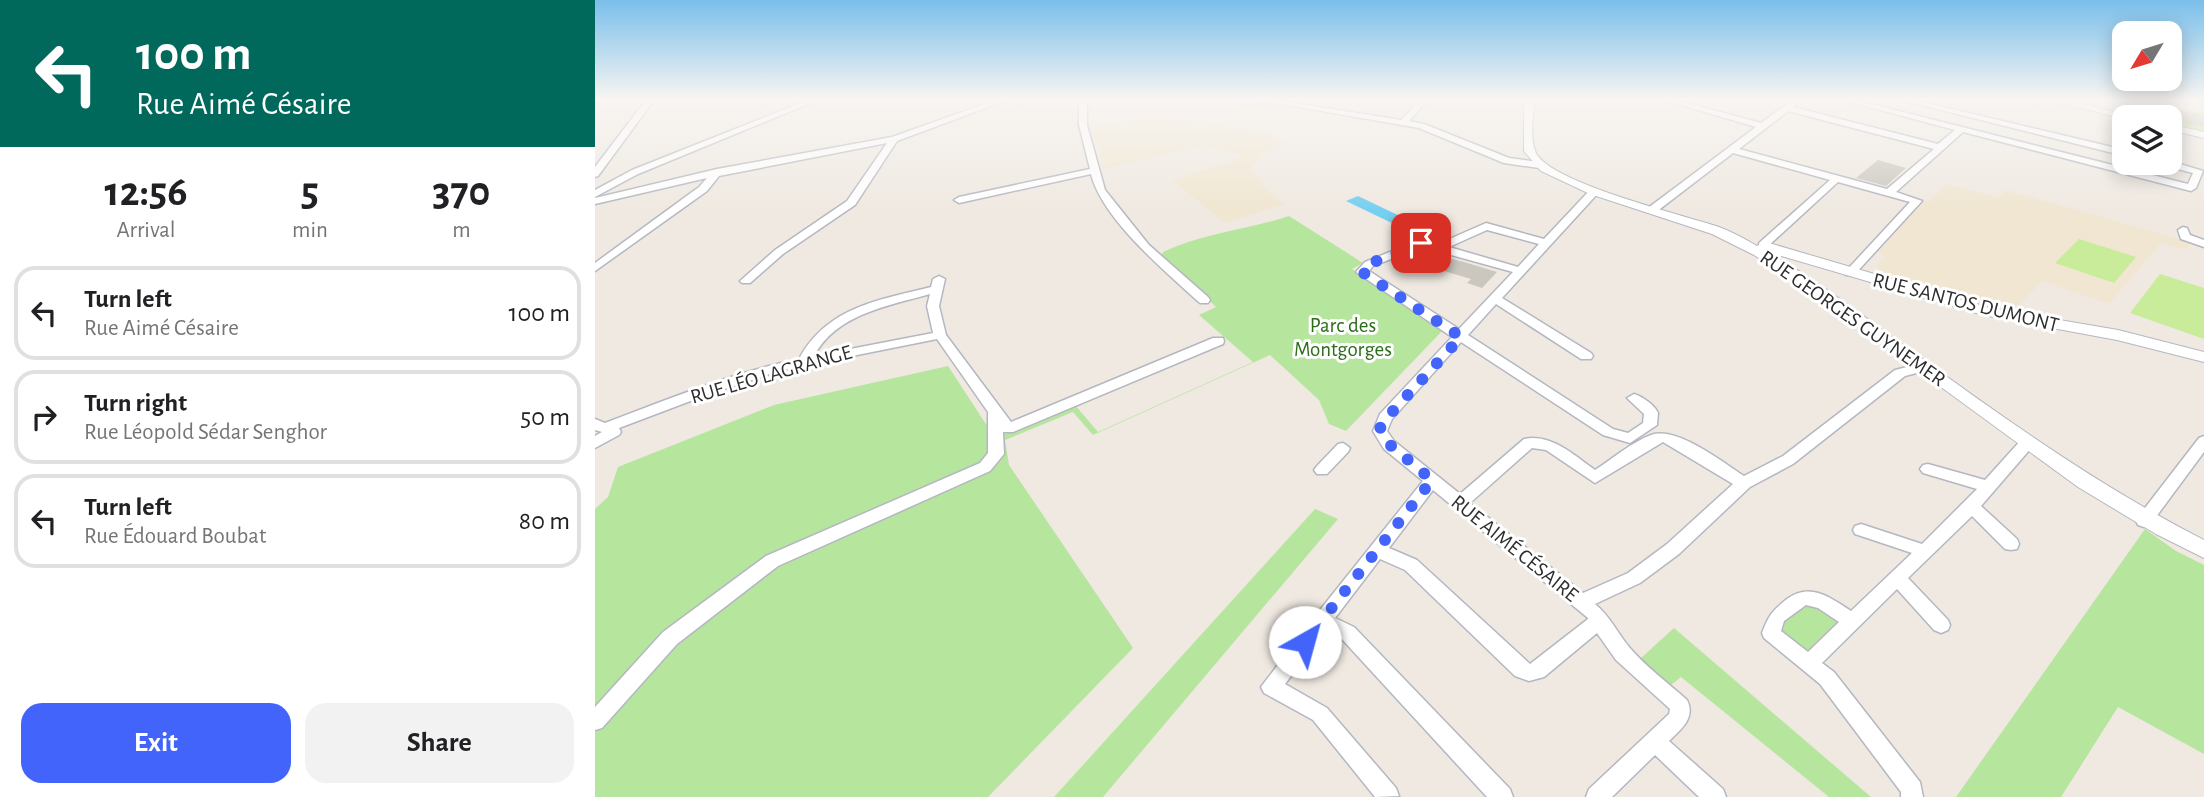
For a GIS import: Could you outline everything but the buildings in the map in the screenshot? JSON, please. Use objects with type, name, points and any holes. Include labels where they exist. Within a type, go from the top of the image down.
[{"type":"street","points":[[595,174],[623,137]]},
{"type":"street","points":[[595,194],[635,172],[722,137]]},
{"type":"street","points":[[595,201],[717,172],[898,137]]},
{"type":"street","points":[[1086,137],[1100,190],[1118,216],[1145,247],[1203,300]]},
{"type":"street","points":[[1450,137],[1507,161],[1539,165]]},
{"type":"street","points":[[1529,137],[1529,151],[1539,165]]},
{"type":"street","points":[[1652,210],[1749,137]]},
{"type":"street","points":[[1900,137],[1938,147]]},
{"type":"street","points":[[1889,193],[1951,137]]},
{"type":"street","points":[[1989,137],[2112,168]]},
{"type":"street","points":[[2061,137],[2112,150]]},
{"type":"street","points":[[746,281],[779,252],[851,203],[894,139]]},
{"type":"street","points":[[1733,150],[1917,201],[1850,273]]},
{"type":"street","name":"RUE GEORGES GUYNEMER","points":[[1539,165],[1595,191],[1724,233],[1769,251],[2067,473],[2144,521],[2204,550]]},
{"type":"street","points":[[2139,175],[2191,188],[2197,172],[2182,168]]},
{"type":"street","points":[[595,268],[703,189],[717,172]]},
{"type":"street","points":[[959,200],[1094,172]]},
{"type":"street","points":[[1769,251],[1836,179]]},
{"type":"street","points":[[1461,337],[1595,191]]},
{"type":"street","points":[[1439,248],[1486,226],[1547,243]]},
{"type":"street","points":[[2182,230],[2185,237],[2204,244]]},
{"type":"street","points":[[1521,271],[1421,243],[1369,264],[1362,272],[1620,436],[1636,436],[1651,422],[1648,408],[1634,398]]},
{"type":"street","name":"RUE SANTOS DUMONT","points":[[1769,251],[1988,312],[2130,338],[2204,357]]},
{"type":"street","points":[[805,361],[813,342],[850,315],[938,284],[933,306],[940,335],[1008,429],[1218,341]]},
{"type":"street","points":[[1496,299],[1585,356]]},
{"type":"street","name":"RUE LÉO LAGRANGE","points":[[601,426],[714,387],[805,361],[940,335]]},
{"type":"street","name":"RUE AIMÉ CÉSAIRE","points":[[1461,337],[1385,417],[1380,430],[1389,444],[1601,620],[1632,663],[1680,706],[1679,719],[1597,797]]},
{"type":"street","points":[[1581,602],[1634,578],[1673,549],[1744,483],[1788,460],[1900,373],[1923,367]]},
{"type":"street","points":[[595,721],[670,638],[772,561],[985,467],[996,454],[995,412]]},
{"type":"street","name":"RUE LÉO LAGRANGE","points":[[595,443],[614,432],[601,426]]},
{"type":"street","points":[[1460,503],[1529,443],[1550,446],[1595,478],[1644,444],[1663,437],[1674,440],[1744,483]]},
{"type":"street","points":[[2144,521],[2204,441]]},
{"type":"street","points":[[1808,664],[1972,506],[2027,443]]},
{"type":"street","points":[[1322,470],[1343,448]]},
{"type":"street","points":[[1929,469],[1988,487]]},
{"type":"street","points":[[1388,796],[1320,714],[1271,687],[1432,480]]},
{"type":"street","points":[[1972,506],[2011,544]]},
{"type":"street","points":[[1861,530],[1925,551]]},
{"type":"street","points":[[1377,550],[1411,565],[1522,670],[1529,673],[1537,671],[1601,620]]},
{"type":"street","points":[[1897,578],[1941,625]]},
{"type":"street","points":[[1853,621],[1823,602],[1803,597],[1777,617],[1771,633],[1827,678],[1912,789],[1912,797]]},
{"type":"street","points":[[1322,620],[1347,632],[1502,797]]},
{"type":"street","points":[[1655,742],[1715,797]]},
{"type":"shaded area","points":[[1093,137],[1273,137],[1285,142],[1262,154],[1249,170],[1263,180],[1262,185],[1284,204],[1225,223],[1172,180],[1245,157],[1204,146],[1103,169],[1099,145]]},
{"type":"shaded area","points":[[1947,184],[2000,198],[2005,190],[2193,243],[2185,250],[2161,243],[2109,304],[2042,281],[2011,314],[1974,305],[1971,293],[1885,277],[1885,271],[1876,267],[1885,257],[1879,251],[1926,200],[1930,201]]},
{"type":"green space","name":"Parc des Montgorges","points":[[1289,216],[1363,263],[1352,269],[1444,329],[1346,431],[1329,424],[1319,400],[1270,355],[1093,435],[1073,412],[1005,440],[1009,465],[1133,648],[988,797],[595,797],[595,509],[608,497],[618,467],[774,405],[948,366],[995,438],[1075,405],[1098,432],[1253,362],[1199,315],[1216,307],[1161,256],[1163,252],[1194,240]]},
{"type":"green space","points":[[2079,239],[2136,257],[2114,283],[2055,263]]},
{"type":"green space","points":[[2160,274],[2204,288],[2204,339],[2130,313]]},
{"type":"green space","points":[[1315,509],[1338,519],[1103,797],[1054,797]]},
{"type":"green space","points":[[2145,529],[2176,551],[2204,565],[2204,754],[2118,707],[2061,797],[1956,797]]},
{"type":"green space","points":[[1802,604],[1815,605],[1840,624],[1808,654],[1781,636],[1780,624]]},
{"type":"green space","points":[[1674,628],[1871,797],[1829,797],[1681,677],[1671,685],[1640,659]]},
{"type":"water","points":[[1358,196],[1406,219],[1394,224],[1346,201]]},
{"type":"route","points":[[1305,642],[1432,480],[1383,438],[1381,424],[1461,337],[1362,272],[1369,264],[1421,243]]}]
